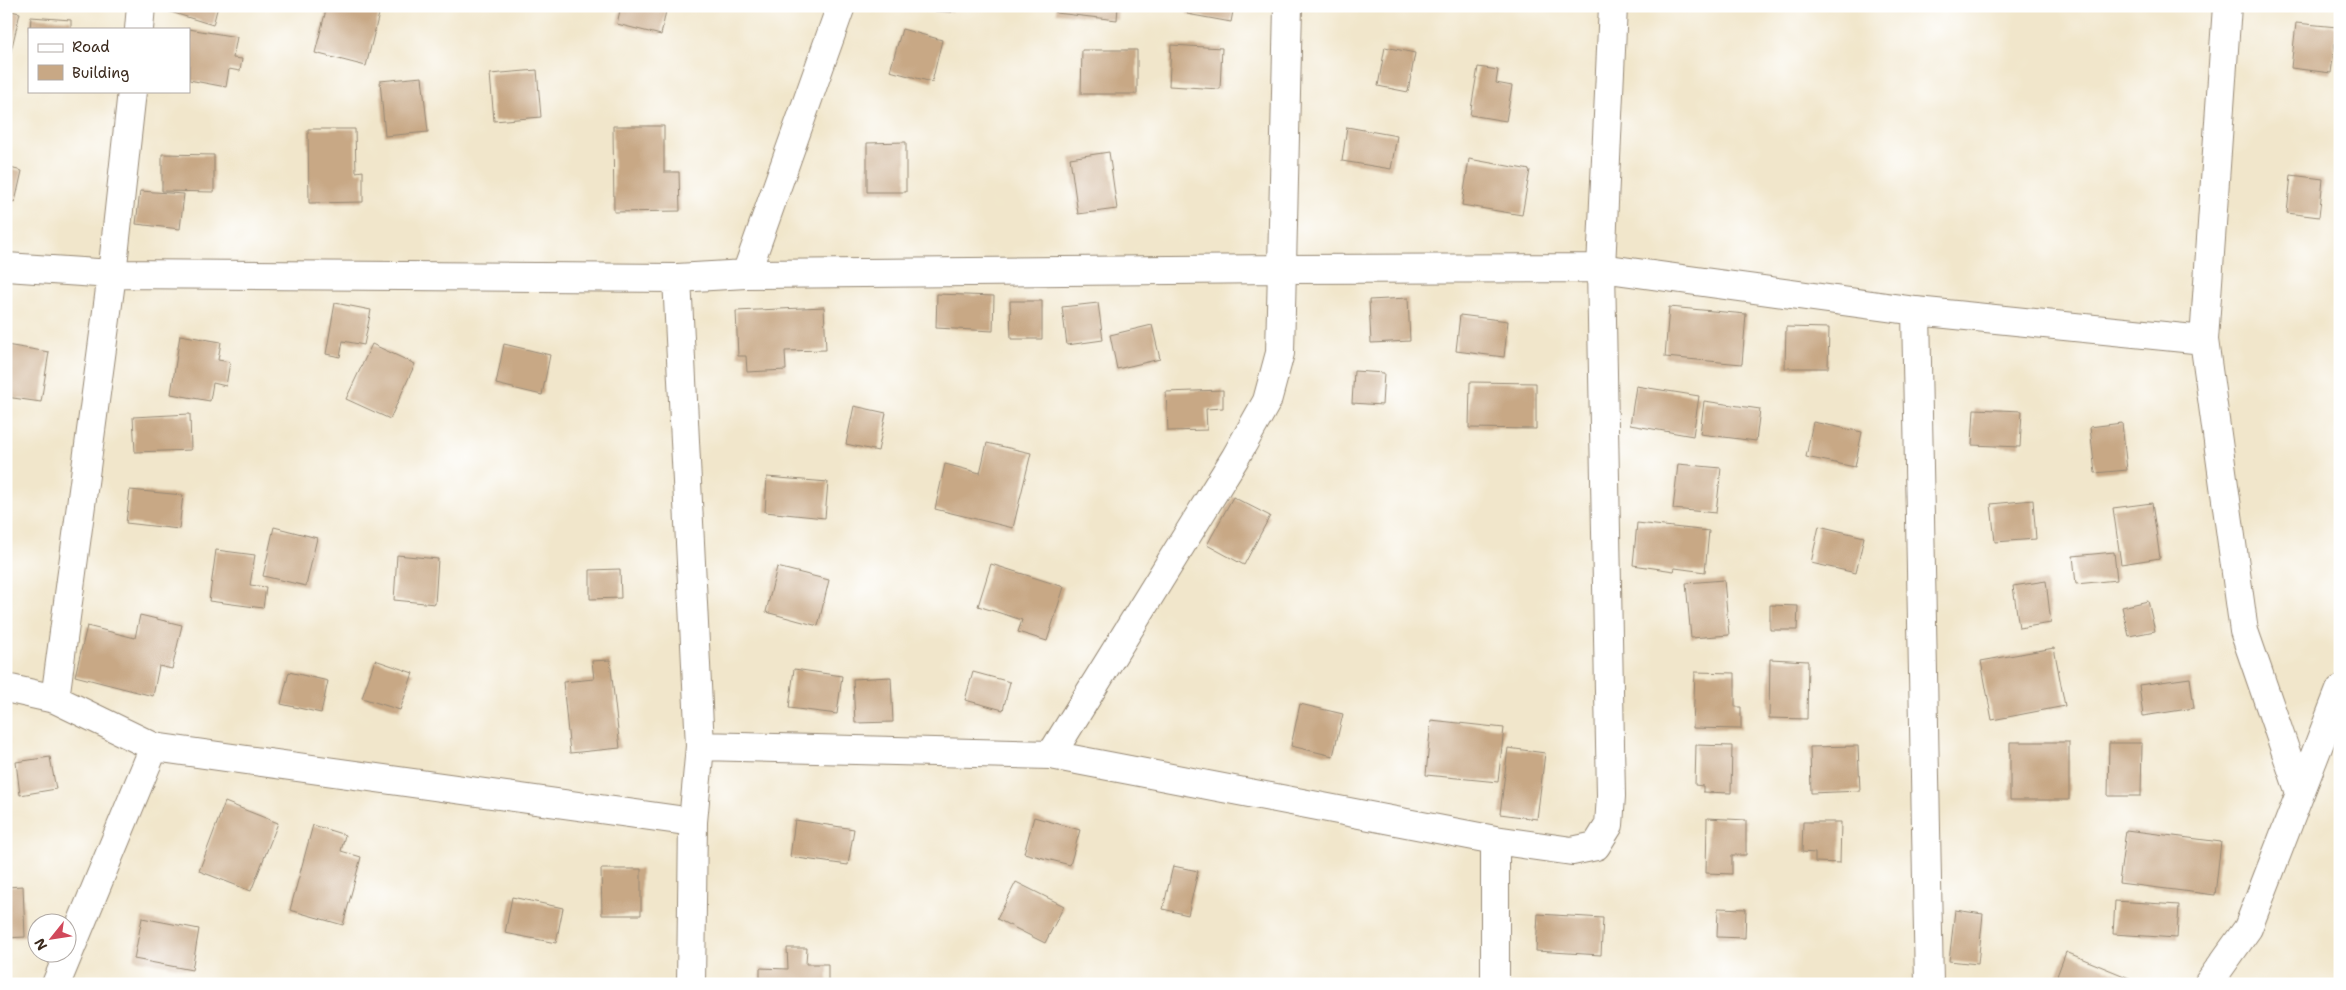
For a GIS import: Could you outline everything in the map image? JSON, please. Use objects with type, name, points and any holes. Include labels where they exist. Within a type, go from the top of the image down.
[{"type":"street","points":[[139,28],[141,6]]},
{"type":"street","points":[[746,274],[841,6]]},
{"type":"street","points":[[1051,754],[1235,458],[1267,401],[1280,353],[1280,269],[1288,6]]},
{"type":"street","points":[[700,746],[1051,754],[1495,840],[1572,850],[1596,846],[1609,825],[1611,796],[1600,268],[1613,6]]},
{"type":"street","points":[[2227,6],[2204,340],[2244,631],[2300,793]]},
{"type":"street","points":[[55,699],[112,274],[132,92]]},
{"type":"street","points":[[6,267],[112,274],[677,278],[746,274],[1600,268],[1916,311],[2204,340]]},
{"type":"street","points":[[677,278],[700,746],[693,822],[691,984]]},
{"type":"street","points":[[1916,311],[1929,984]]},
{"type":"street","points":[[6,688],[55,699],[154,747],[693,822]]},
{"type":"street","points":[[2208,984],[2248,928],[2340,690]]},
{"type":"street","points":[[56,984],[154,747]]},
{"type":"street","points":[[1495,840],[1495,984]]},
{"type":"building","points":[[151,6],[218,6],[213,25]]},
{"type":"building","points":[[327,6],[381,6],[366,66],[315,53]]},
{"type":"building","points":[[621,6],[667,6],[661,35],[617,24]]},
{"type":"building","points":[[936,6],[952,6],[952,12],[935,11]]},
{"type":"building","points":[[1056,6],[1118,6],[1117,20],[1056,13]]},
{"type":"building","points":[[1189,6],[1234,6],[1231,22],[1187,14]]},
{"type":"building","points":[[6,10],[20,13],[7,68],[6,68]]},
{"type":"building","points":[[31,17],[71,20],[71,28],[30,28]]},
{"type":"building","points":[[2296,23],[2337,27],[2331,73],[2291,68]]},
{"type":"building","points":[[190,29],[237,37],[233,58],[242,59],[240,71],[229,69],[226,87],[190,80]]},
{"type":"building","points":[[902,29],[942,40],[932,82],[890,71]]},
{"type":"building","points":[[1171,45],[1222,48],[1220,89],[1169,86]]},
{"type":"building","points":[[1385,47],[1415,53],[1408,92],[1378,86]]},
{"type":"building","points":[[1082,50],[1137,50],[1137,94],[1081,94]]},
{"type":"building","points":[[1478,67],[1498,70],[1496,83],[1512,86],[1506,121],[1470,115]]},
{"type":"building","points":[[537,70],[541,117],[494,121],[490,74]]},
{"type":"building","points":[[422,77],[428,132],[385,136],[380,81]]},
{"type":"building","points":[[613,126],[664,126],[664,172],[679,172],[680,211],[614,212]]},
{"type":"building","points":[[1347,127],[1397,136],[1391,169],[1342,161]]},
{"type":"building","points":[[308,129],[355,129],[356,172],[363,171],[363,202],[309,203]]},
{"type":"building","points":[[906,142],[906,192],[867,192],[867,143]]},
{"type":"building","points":[[1109,152],[1117,209],[1078,214],[1070,158]]},
{"type":"building","points":[[162,154],[214,155],[214,192],[162,191]]},
{"type":"building","points":[[1469,159],[1530,170],[1522,215],[1462,205]]},
{"type":"building","points":[[6,167],[22,171],[15,202],[6,200]]},
{"type":"building","points":[[2291,175],[2323,179],[2319,217],[2287,213]]},
{"type":"building","points":[[140,191],[184,194],[180,229],[136,224]]},
{"type":"building","points":[[937,294],[994,296],[993,331],[936,328]]},
{"type":"building","points":[[1408,298],[1410,341],[1371,343],[1369,300]]},
{"type":"building","points":[[1010,301],[1042,301],[1042,339],[1011,339]]},
{"type":"building","points":[[335,303],[371,310],[364,345],[343,341],[340,357],[326,354]]},
{"type":"building","points":[[1098,303],[1103,340],[1067,345],[1062,307]]},
{"type":"building","points":[[824,307],[826,350],[785,351],[786,370],[747,372],[746,356],[738,356],[736,311]]},
{"type":"building","points":[[1669,307],[1746,314],[1742,364],[1665,357]]},
{"type":"building","points":[[1460,315],[1508,321],[1504,357],[1456,351]]},
{"type":"building","points":[[1152,325],[1160,359],[1117,369],[1110,335]]},
{"type":"building","points":[[1786,327],[1829,328],[1828,368],[1785,368]]},
{"type":"building","points":[[180,335],[221,342],[218,360],[230,362],[226,386],[213,383],[210,401],[171,394]]},
{"type":"building","points":[[372,344],[415,364],[390,419],[346,399]]},
{"type":"building","points":[[504,344],[550,355],[542,395],[496,384]]},
{"type":"building","points":[[6,345],[49,352],[41,402],[6,397]]},
{"type":"building","points":[[1354,371],[1384,373],[1382,405],[1352,403]]},
{"type":"building","points":[[1470,382],[1536,383],[1536,429],[1469,428]]},
{"type":"building","points":[[1636,386],[1699,396],[1693,436],[1630,425]]},
{"type":"building","points":[[1223,390],[1223,408],[1206,409],[1207,430],[1168,431],[1166,392]]},
{"type":"building","points":[[1704,401],[1760,409],[1756,441],[1700,434]]},
{"type":"building","points":[[854,406],[886,413],[878,451],[846,444]]},
{"type":"building","points":[[1974,409],[2022,411],[2020,447],[1972,445]]},
{"type":"building","points":[[190,414],[191,450],[135,452],[133,417]]},
{"type":"building","points":[[1813,422],[1862,432],[1855,467],[1806,457]]},
{"type":"building","points":[[2122,423],[2127,470],[2095,473],[2090,427]]},
{"type":"building","points":[[987,443],[1031,453],[1013,528],[935,509],[945,464],[980,473]]},
{"type":"building","points":[[1678,464],[1721,468],[1716,513],[1673,509]]},
{"type":"building","points":[[767,477],[828,482],[825,518],[765,512]]},
{"type":"building","points":[[130,490],[183,495],[179,529],[126,523]]},
{"type":"building","points":[[1233,497],[1270,516],[1244,565],[1207,545]]},
{"type":"building","points":[[2033,500],[2036,539],[1995,542],[1991,504]]},
{"type":"building","points":[[2152,503],[2160,558],[2121,564],[2113,508]]},
{"type":"building","points":[[1637,523],[1709,531],[1705,572],[1675,568],[1674,571],[1633,565]]},
{"type":"building","points":[[1819,526],[1864,537],[1856,573],[1811,563]]},
{"type":"building","points":[[274,527],[317,538],[306,586],[263,576]]},
{"type":"building","points":[[216,550],[255,555],[250,585],[266,587],[263,608],[209,601]]},
{"type":"building","points":[[2114,552],[2117,580],[2076,584],[2073,556]]},
{"type":"building","points":[[397,555],[438,559],[435,604],[394,600]]},
{"type":"building","points":[[991,564],[1064,587],[1047,641],[1018,632],[1022,620],[978,606]]},
{"type":"building","points":[[777,567],[829,580],[818,626],[766,612]]},
{"type":"building","points":[[620,569],[621,598],[590,599],[590,570]]},
{"type":"building","points":[[1724,580],[1729,635],[1691,638],[1686,583]]},
{"type":"building","points":[[2046,581],[2051,623],[2019,628],[2013,586]]},
{"type":"building","points":[[2148,601],[2155,631],[2129,636],[2122,607]]},
{"type":"building","points":[[1770,605],[1798,606],[1797,630],[1770,630]]},
{"type":"building","points":[[140,615],[182,625],[172,669],[159,666],[153,696],[75,676],[87,626],[135,638]]},
{"type":"building","points":[[2054,648],[2065,706],[1992,720],[1981,661]]},
{"type":"building","points":[[1770,659],[1808,661],[1807,719],[1769,718]]},
{"type":"building","points":[[375,660],[413,673],[400,710],[362,698]]},
{"type":"building","points":[[610,660],[620,748],[570,753],[563,682],[594,679],[592,661]]},
{"type":"building","points":[[794,669],[842,676],[837,714],[789,708]]},
{"type":"building","points":[[289,672],[328,681],[321,713],[281,704]]},
{"type":"building","points":[[973,672],[1010,682],[1003,710],[965,700]]},
{"type":"building","points":[[1695,672],[1735,673],[1735,707],[1741,707],[1741,729],[1693,728]]},
{"type":"building","points":[[891,677],[893,722],[855,723],[853,679]]},
{"type":"building","points":[[2190,678],[2194,708],[2143,716],[2139,685]]},
{"type":"building","points":[[1300,704],[1343,714],[1333,756],[1291,746]]},
{"type":"building","points":[[1431,720],[1504,728],[1498,782],[1426,775]]},
{"type":"building","points":[[2010,742],[2069,742],[2069,800],[2010,800]]},
{"type":"building","points":[[2109,743],[2142,743],[2141,796],[2108,796]]},
{"type":"building","points":[[1696,745],[1732,746],[1731,793],[1703,792],[1703,786],[1695,785]]},
{"type":"building","points":[[1858,746],[1860,791],[1811,793],[1810,747]]},
{"type":"building","points":[[1508,748],[1545,753],[1537,819],[1500,814]]},
{"type":"building","points":[[50,757],[56,789],[20,795],[16,762]]},
{"type":"building","points":[[225,802],[278,823],[251,891],[199,871]]},
{"type":"building","points":[[1034,817],[1080,830],[1070,865],[1024,853]]},
{"type":"building","points":[[1707,818],[1746,820],[1746,855],[1732,855],[1732,874],[1706,873]]},
{"type":"building","points":[[795,820],[854,829],[848,865],[790,857]]},
{"type":"building","points":[[1803,822],[1841,822],[1840,863],[1815,862],[1815,853],[1802,852]]},
{"type":"building","points":[[313,825],[345,835],[341,851],[361,857],[343,925],[290,910]]},
{"type":"building","points":[[2126,830],[2221,842],[2215,895],[2119,883]]},
{"type":"building","points":[[1173,866],[1198,871],[1188,915],[1163,909]]},
{"type":"building","points":[[601,869],[641,869],[641,915],[602,915]]},
{"type":"building","points":[[1016,882],[1064,906],[1045,943],[997,919]]},
{"type":"building","points":[[23,886],[25,937],[6,938],[6,887]]},
{"type":"building","points":[[512,897],[563,908],[556,943],[505,933]]},
{"type":"building","points":[[2115,901],[2179,905],[2177,938],[2113,934]]},
{"type":"building","points":[[1718,908],[1746,909],[1745,938],[1717,937]]},
{"type":"building","points":[[1955,910],[1983,914],[1978,964],[1949,961]]},
{"type":"building","points":[[1538,914],[1603,918],[1601,955],[1536,951]]},
{"type":"building","points":[[142,918],[199,929],[192,970],[134,959]]},
{"type":"building","points":[[787,948],[807,948],[806,964],[828,964],[828,984],[760,984],[760,968],[788,969]]},
{"type":"building","points":[[2066,952],[2134,980],[2132,984],[2054,984]]}]
